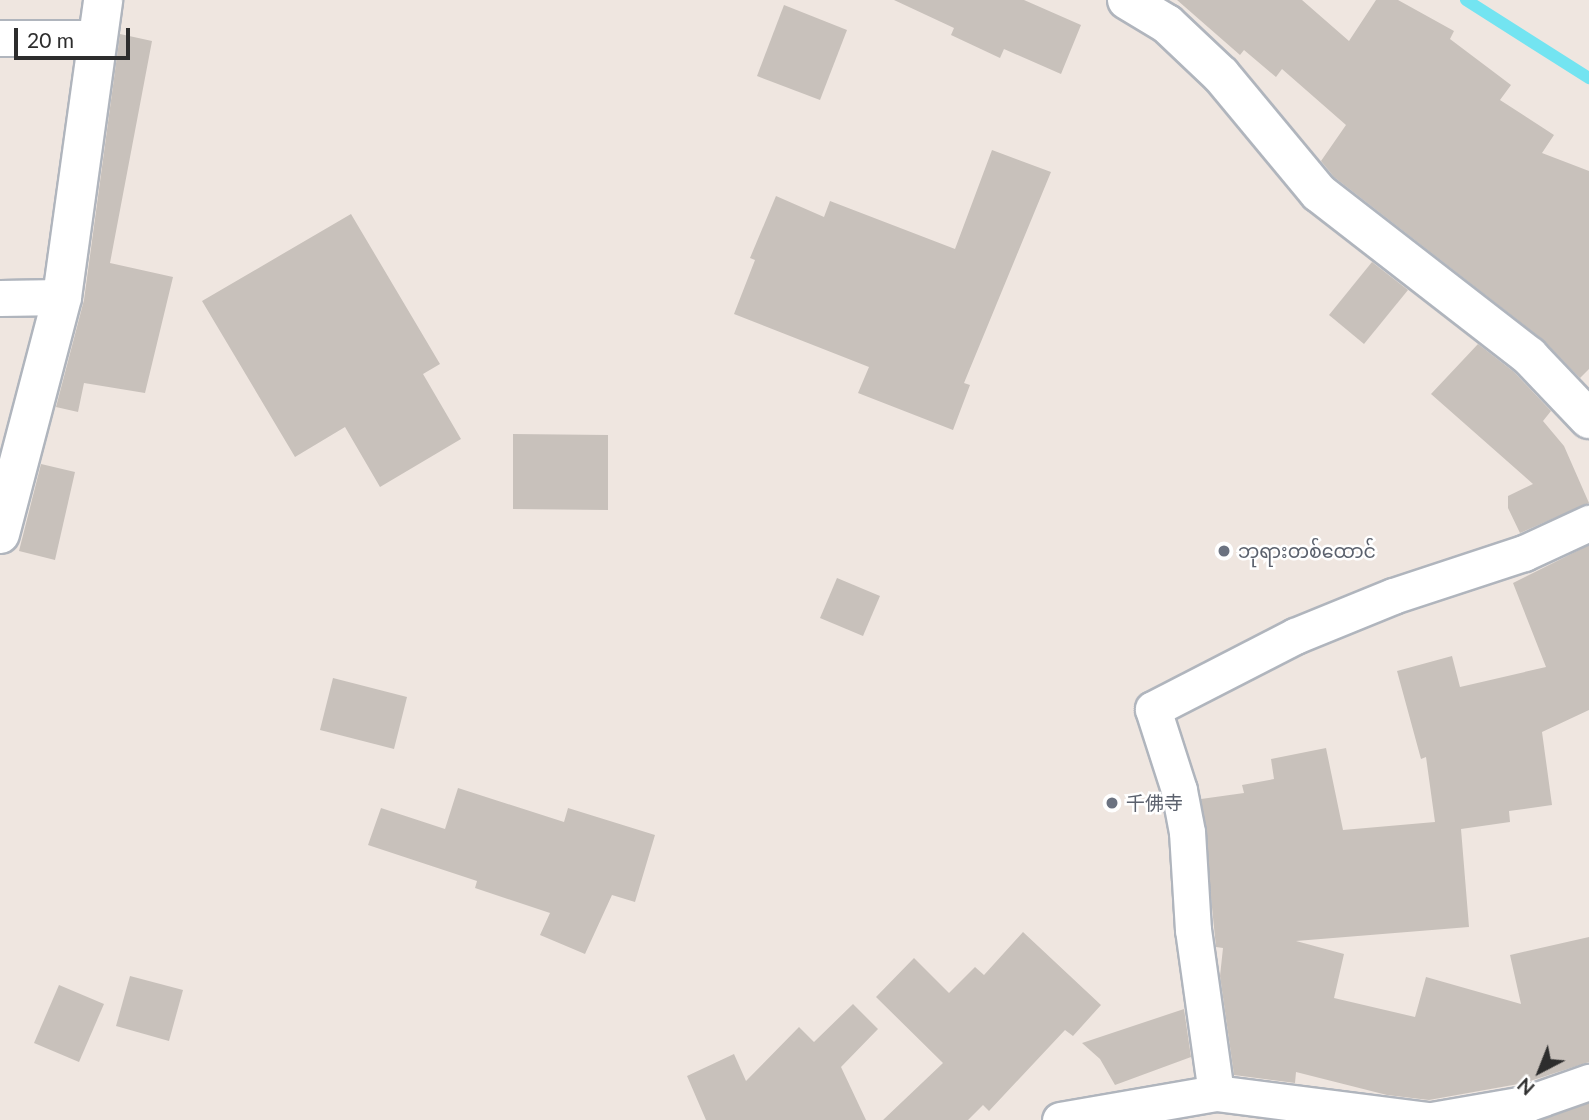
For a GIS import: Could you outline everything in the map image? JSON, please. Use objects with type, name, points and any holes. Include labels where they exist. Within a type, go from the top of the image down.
[{"type":"street","points":[[0,534],[62,297],[95,38],[103,0]]},
{"type":"street","points":[[1127,0],[1167,24],[1221,75],[1319,193],[1529,356],[1589,419]]},
{"type":"street","points":[[0,38],[95,38]]},
{"type":"street","points":[[0,298],[62,297]]},
{"type":"street","points":[[1216,1093],[1193,930],[1187,832],[1179,790],[1153,709],[1295,636],[1393,596],[1524,553],[1589,523]]},
{"type":"street","points":[[1432,1120],[1529,1103],[1589,1082]]},
{"type":"street","points":[[1060,1120],[1216,1093],[1426,1120]]},
{"type":"building","points":[[894,0],[1024,0],[1081,25],[1061,74],[1004,49],[1000,58],[951,35],[954,28]]},
{"type":"building","points":[[1177,0],[1302,0],[1349,41],[1376,0],[1398,0],[1454,31],[1450,39],[1511,85],[1500,100],[1554,135],[1542,153],[1589,171],[1589,369],[1580,378],[1542,339],[1334,177],[1321,161],[1346,125],[1282,69],[1276,77],[1244,50],[1240,55]]},
{"type":"building","points":[[784,5],[847,30],[820,100],[757,76]]},
{"type":"building","points":[[120,34],[152,41],[110,263],[173,277],[145,393],[84,383],[78,412],[56,407],[84,300]]},
{"type":"building","points":[[992,150],[1051,172],[964,383],[970,385],[953,430],[858,393],[869,367],[734,314],[755,260],[750,258],[776,196],[824,217],[830,201],[955,249]]},
{"type":"building","points":[[351,214],[440,364],[423,374],[461,439],[380,487],[345,427],[295,457],[202,301]]},
{"type":"building","points":[[1372,262],[1408,290],[1364,344],[1329,315]]},
{"type":"building","points":[[1478,344],[1514,372],[1551,411],[1543,421],[1564,446],[1589,503],[1520,533],[1508,508],[1508,496],[1533,484],[1431,394]]},
{"type":"building","points":[[513,434],[608,435],[608,510],[513,509]]},
{"type":"building","points":[[41,464],[75,472],[55,560],[19,551]]},
{"type":"building","points":[[1589,545],[1589,710],[1542,732],[1552,805],[1509,811],[1510,822],[1461,829],[1469,927],[1296,941],[1344,954],[1334,998],[1415,1017],[1426,977],[1521,1004],[1510,955],[1589,937],[1589,1062],[1524,1083],[1429,1100],[1387,1095],[1296,1072],[1295,1083],[1234,1075],[1220,976],[1223,948],[1216,947],[1201,799],[1244,793],[1242,785],[1274,779],[1271,759],[1326,748],[1343,830],[1435,822],[1426,757],[1421,759],[1397,671],[1452,656],[1460,687],[1546,667],[1513,583]]},
{"type":"building","points":[[837,578],[880,596],[863,636],[820,618]]},
{"type":"building","points":[[333,678],[407,697],[394,749],[320,730]]},
{"type":"building","points":[[458,788],[564,822],[568,808],[655,835],[635,902],[612,895],[585,954],[540,935],[550,913],[475,888],[477,881],[368,845],[381,808],[445,829]]},
{"type":"building","points":[[1023,932],[1101,1005],[1073,1036],[1065,1030],[989,1111],[983,1105],[968,1120],[883,1120],[943,1063],[876,997],[914,958],[949,993],[975,967],[984,975]]},
{"type":"building","points":[[130,976],[183,990],[169,1041],[116,1026]]},
{"type":"building","points":[[59,985],[104,1004],[79,1062],[34,1043]]},
{"type":"building","points":[[853,1004],[878,1029],[841,1067],[866,1120],[706,1120],[687,1076],[734,1054],[746,1081],[799,1027],[814,1042]]},
{"type":"building","points":[[1184,1009],[1191,1057],[1115,1085],[1100,1059],[1082,1043]]},
{"type":"building","points":[[1589,1103],[1589,1120],[1541,1120]]},
{"type":"waterway","points":[[1466,0],[1589,78]]},
{"type":"place","name":"ဘုရားတစ်ထောင်","points":[[1224,551]]},
{"type":"place","name":"千佛寺","points":[[1112,803]]}]
